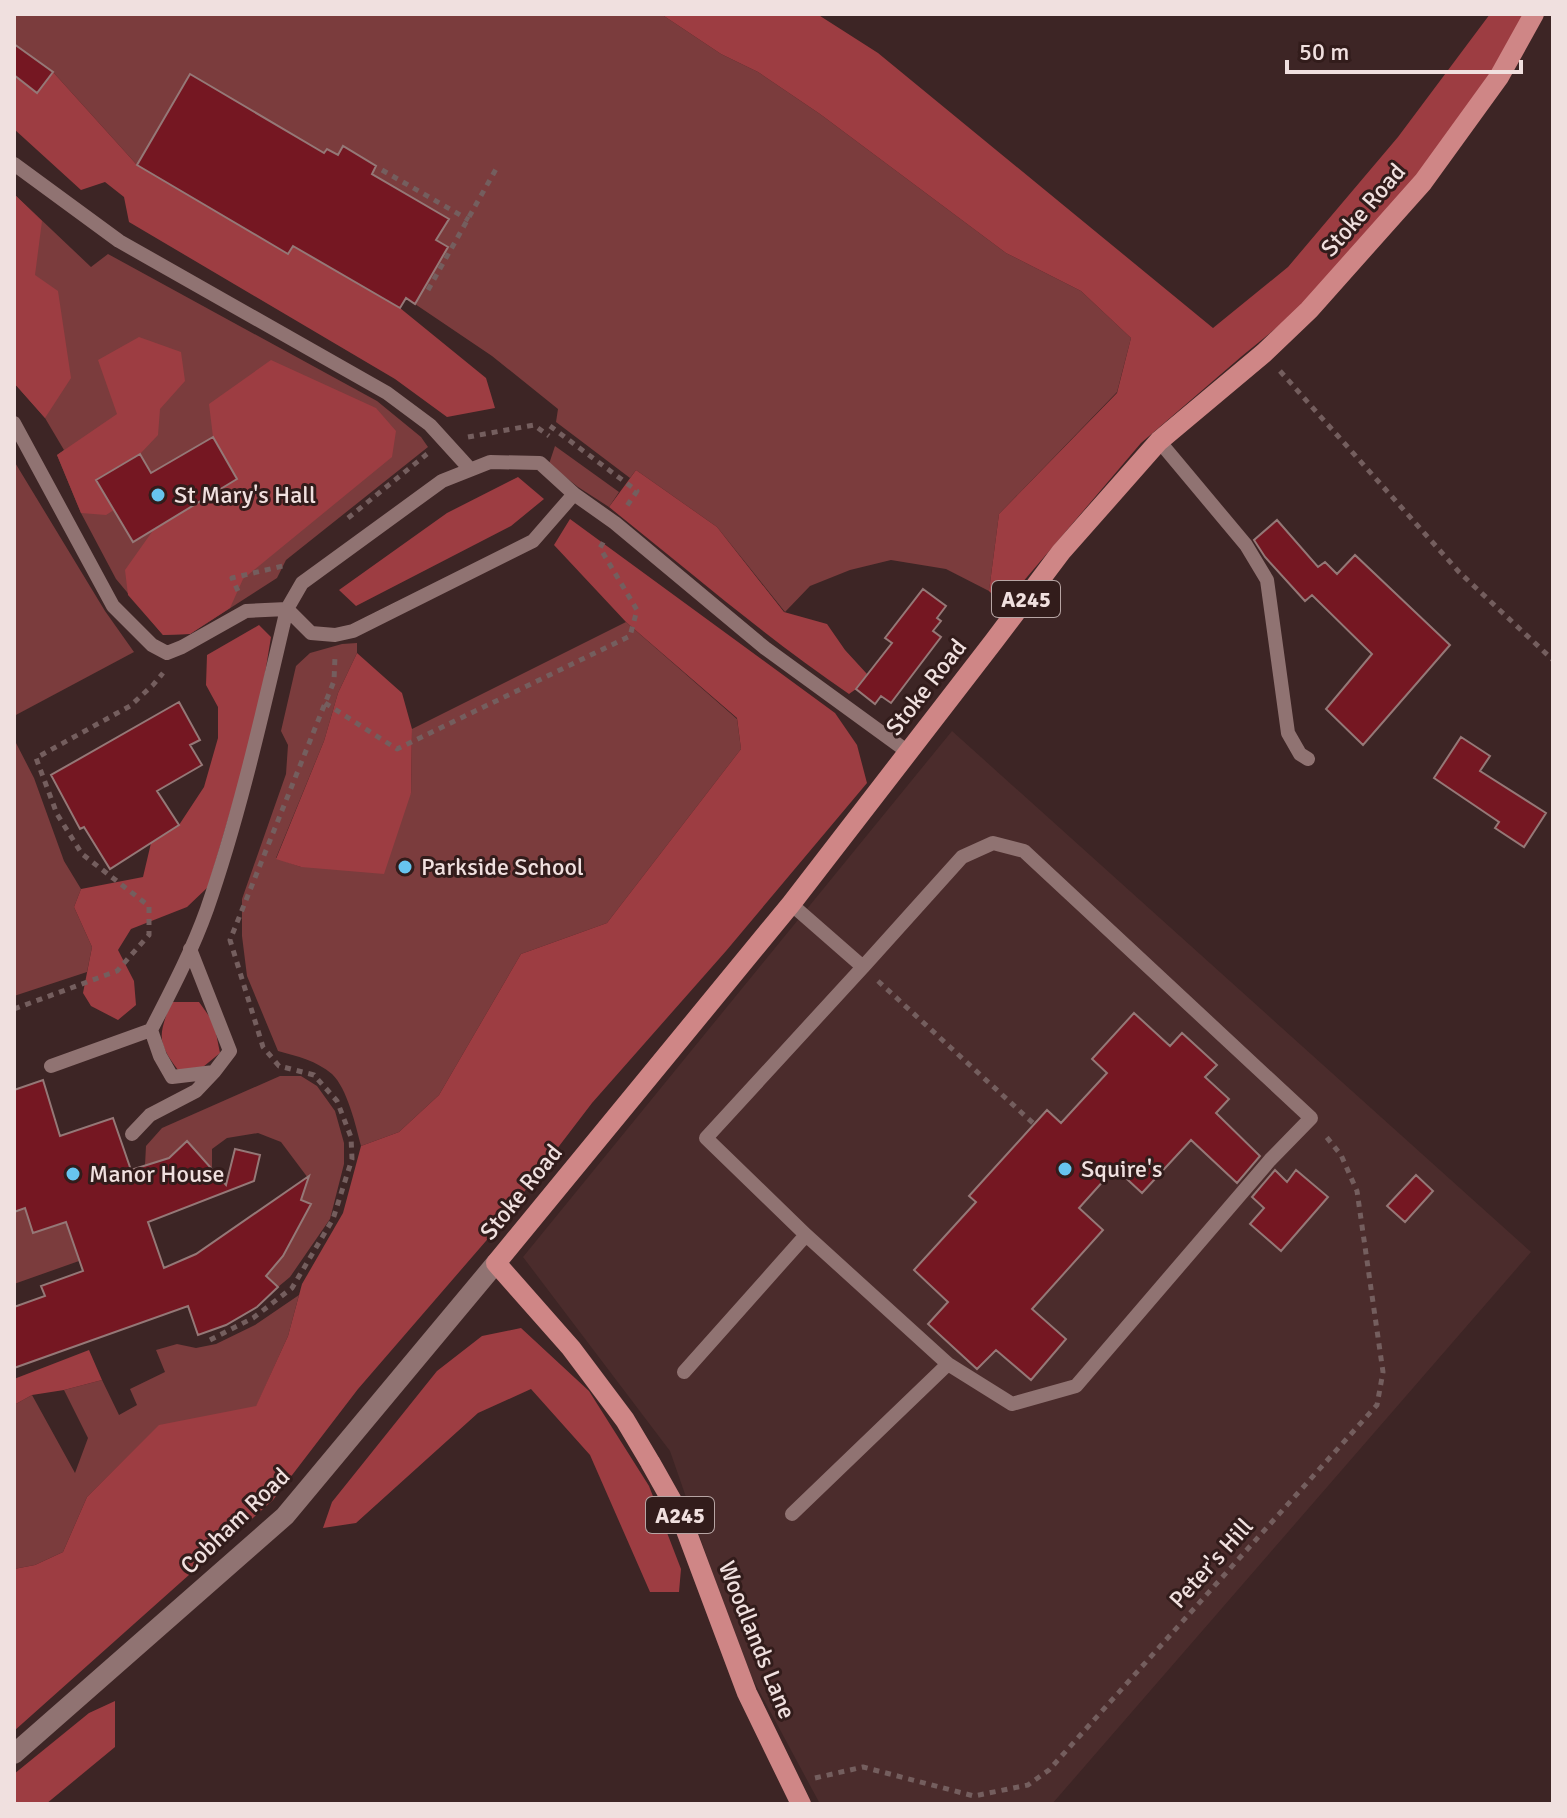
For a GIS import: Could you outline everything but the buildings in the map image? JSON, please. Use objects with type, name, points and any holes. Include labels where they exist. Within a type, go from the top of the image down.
[{"type":"main road","name":"Stoke Road","points":[[496,1263],[791,904],[1061,552],[1159,441],[1264,353],[1309,310],[1423,182],[1499,77],[1534,14]]},
{"type":"main road","name":"Woodlands Lane","points":[[496,1263],[571,1348],[625,1420],[650,1462],[681,1517],[747,1693],[801,1804]]},
{"type":"street","name":"Cobham Road","points":[[14,1754],[285,1516],[496,1263]]},
{"type":"lane","points":[[14,164],[119,241],[387,393],[430,425],[470,469]]},
{"type":"lane","points":[[14,423],[113,606],[152,645],[167,653],[246,611],[287,609],[311,633],[335,635],[353,631],[533,541],[574,494]]},
{"type":"lane","points":[[1159,441],[1246,545],[1267,580],[1288,733],[1300,754],[1308,759]]},
{"type":"lane","points":[[51,1066],[151,1030],[182,969],[206,910],[246,783],[287,609],[302,583],[442,481],[470,469],[490,462],[540,463],[765,648],[908,752]]},
{"type":"lane","points":[[993,843],[1024,851],[1311,1118],[1270,1160],[1076,1386],[1012,1404],[948,1364],[806,1235],[706,1138],[863,967],[962,857],[993,843]]},
{"type":"lane","points":[[791,904],[863,967]]},
{"type":"lane","points":[[132,1134],[150,1115],[196,1091],[230,1051],[190,949]]},
{"type":"lane","points":[[151,1030],[172,1077],[214,1072]]},
{"type":"lane","points":[[684,1372],[806,1235]]},
{"type":"lane","points":[[792,1514],[948,1364]]},
{"type":"path","points":[[428,290],[496,169]]},
{"type":"path","points":[[382,170],[469,220]]},
{"type":"path","points":[[1264,353],[1459,572],[1553,660]]},
{"type":"path","points":[[325,703],[397,749],[630,636],[637,610],[600,548],[637,491],[550,426]]},
{"type":"path","points":[[246,611],[232,578],[291,564],[302,583]]},
{"type":"path","points":[[210,1340],[253,1318],[292,1288],[333,1219],[352,1159],[351,1137],[337,1101],[314,1075],[279,1066],[263,1047],[230,940],[334,681],[335,635]]},
{"type":"path","points":[[14,1009],[117,971],[149,935],[149,906],[82,854],[57,814],[36,758],[130,706],[165,671],[167,653]]},
{"type":"path","points":[[863,967],[1034,1124]]},
{"type":"path","name":"Peter's Hill","points":[[790,1784],[863,1767],[974,1796],[1028,1785],[1049,1770],[1377,1405],[1383,1372],[1357,1191],[1341,1155],[1311,1118]]},
{"type":"shaded area","points":[[14,14],[661,14],[721,54],[758,72],[820,114],[1006,253],[1081,291],[1131,338],[1117,392],[999,514],[989,591],[946,569],[891,560],[850,570],[810,586],[785,612],[717,527],[636,470],[630,478],[556,422],[558,409],[492,356],[415,304],[448,247],[436,240],[448,219],[372,174],[376,166],[344,147],[338,155],[327,149],[324,153],[137,165],[53,72],[14,44]]},
{"type":"shaded area","points":[[661,14],[817,14],[878,53],[1213,328],[1288,267],[1398,137],[1490,14],[1524,14],[1493,72],[1412,182],[1303,306],[1141,443],[1010,597],[997,599],[989,591],[999,514],[1117,393],[1131,338],[1081,291],[1006,253],[820,114],[758,72],[721,54]]},
{"type":"shaded area","points":[[53,72],[137,165],[288,254],[293,246],[400,308],[486,378],[495,408],[447,417],[395,379],[129,222],[124,197],[105,182],[81,190],[14,129],[14,75],[37,93]]},
{"type":"shaded area","points":[[14,194],[91,267],[108,254],[377,401],[421,437],[428,447],[286,560],[277,578],[190,634],[163,635],[116,579],[81,513],[57,455],[64,450],[45,418],[14,383]]},
{"type":"shaded area","points":[[14,194],[42,221],[35,275],[58,291],[71,378],[45,418],[14,383]]},
{"type":"shaded area","points":[[139,337],[181,352],[185,381],[160,409],[158,435],[140,454],[96,479],[114,510],[106,515],[81,513],[57,455],[117,414],[98,360]]},
{"type":"shaded area","points":[[271,360],[376,408],[396,431],[392,457],[243,579],[230,608],[190,634],[163,635],[128,595],[125,570],[154,529],[237,479],[213,437],[209,404]]},
{"type":"shaded area","points":[[555,446],[619,492],[609,507],[549,464]]},
{"type":"shaded area","points":[[14,461],[105,611],[134,652],[14,716]]},
{"type":"shaded area","points":[[636,470],[717,527],[784,612],[827,624],[867,674],[856,689],[849,694],[818,672],[609,507]]},
{"type":"shaded area","points":[[518,477],[544,499],[511,526],[356,606],[339,590],[447,513]]},
{"type":"shaded area","points":[[570,519],[835,713],[857,745],[867,783],[726,951],[592,1103],[492,1234],[358,1389],[273,1500],[14,1731],[14,1569],[35,1565],[63,1552],[87,1497],[159,1425],[256,1406],[288,1336],[302,1284],[343,1213],[361,1146],[399,1132],[439,1095],[521,954],[607,923],[741,749],[737,718],[626,622],[554,545]]},
{"type":"shaded area","points":[[626,622],[737,719],[741,749],[607,923],[521,954],[439,1095],[399,1132],[361,1146],[350,1108],[337,1080],[313,1062],[278,1051],[247,976],[242,899],[286,774],[288,745],[281,731],[296,666],[310,653],[357,643],[357,653],[338,693],[324,741],[276,858],[301,867],[411,793],[412,729]]},
{"type":"shaded area","points":[[259,625],[271,637],[262,692],[208,887],[187,907],[131,929],[118,950],[134,981],[136,1005],[118,1020],[91,1006],[83,993],[92,947],[74,907],[81,889],[143,877],[151,843],[179,825],[204,787],[218,738],[218,707],[206,685],[207,655]]},
{"type":"shaded area","points":[[357,653],[402,693],[412,729],[411,793],[384,874],[301,867],[276,859],[324,741],[338,693]]},
{"type":"shaded area","points":[[952,731],[1531,1252],[1052,1804],[820,1804],[743,1661],[670,1451],[523,1257]]},
{"type":"shaded area","points":[[16,743],[34,778],[64,861],[81,889],[74,907],[92,947],[87,972],[14,996],[14,745]]},
{"type":"shaded area","points":[[171,1002],[199,1002],[214,1023],[220,1053],[203,1067],[178,1070],[166,1052],[162,1030]]},
{"type":"shaded area","points":[[280,1076],[301,1076],[317,1086],[335,1111],[344,1143],[344,1164],[330,1219],[290,1277],[278,1287],[266,1276],[283,1255],[311,1204],[301,1200],[308,1178],[281,1142],[258,1133],[227,1138],[212,1149],[212,1169],[169,1158],[145,1165],[146,1146],[162,1128]]},
{"type":"shaded area","points":[[25,1208],[34,1233],[66,1222],[79,1261],[14,1284],[14,1212]]},
{"type":"shaded area","points":[[299,1295],[288,1336],[256,1407],[159,1426],[87,1497],[63,1552],[35,1565],[14,1569],[14,1405],[32,1395],[75,1473],[88,1438],[64,1390],[102,1380],[119,1415],[137,1405],[130,1389],[165,1372],[156,1350],[177,1344],[196,1348],[216,1344],[255,1325]]},
{"type":"shaded area","points":[[521,1328],[589,1391],[649,1486],[681,1569],[679,1592],[650,1592],[590,1455],[531,1389],[478,1413],[356,1523],[323,1528],[332,1502],[437,1371],[482,1336]]},
{"type":"shaded area","points":[[89,1350],[102,1380],[32,1395],[14,1405],[14,1379]]},
{"type":"shaded area","points":[[115,1701],[115,1747],[46,1804],[14,1804],[14,1774],[89,1713]]},
{"type":"place","name":"St Mary's Hall","points":[[158,495]]},
{"type":"place","name":"Parkside School","points":[[405,867]]},
{"type":"place","name":"Squire's","points":[[1065,1169]]},
{"type":"place","name":"Manor House","points":[[73,1174]]}]
